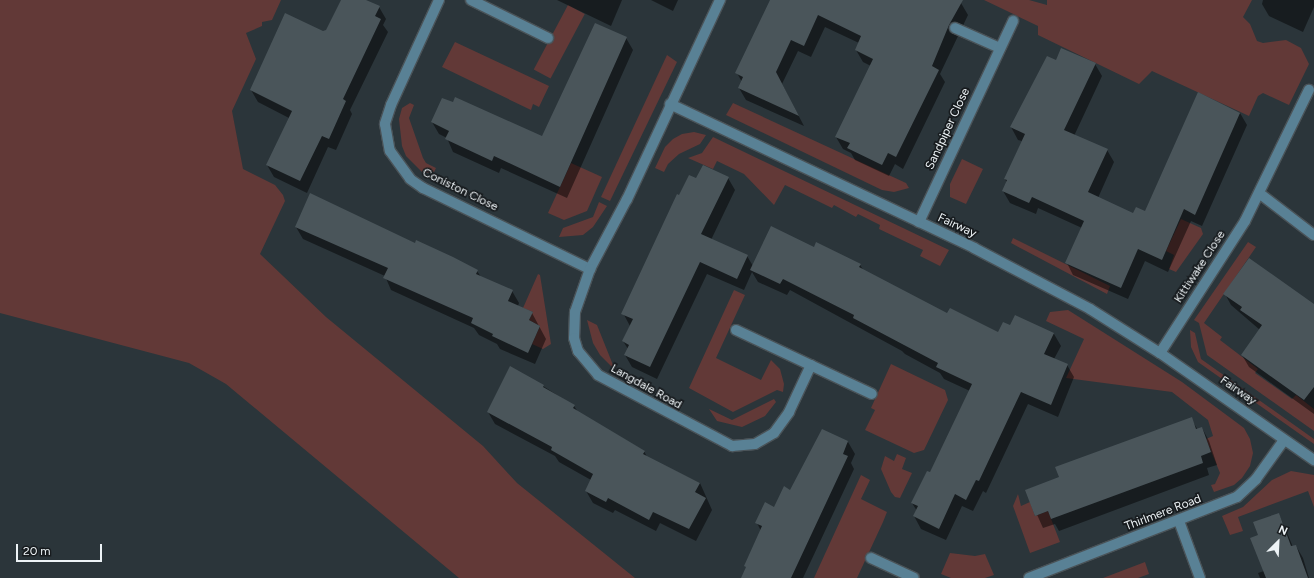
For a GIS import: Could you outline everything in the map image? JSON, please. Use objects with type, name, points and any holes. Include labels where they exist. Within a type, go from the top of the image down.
[{"type":"street","name":"Coniston Close","points":[[439,0],[391,105],[386,124],[390,151],[410,179],[423,188],[590,268]]},
{"type":"street","points":[[471,0],[548,38]]},
{"type":"street","points":[[670,104],[720,0]]},
{"type":"street","name":"Sandpiper Close","points":[[919,222],[1013,21]]},
{"type":"street","points":[[956,28],[1000,48]]},
{"type":"street","name":"Kittiwake Close","points":[[1160,353],[1245,221],[1309,90]]},
{"type":"street","name":"Langdale Road","points":[[670,104],[627,199],[590,268],[573,323],[578,351],[586,363],[598,375],[614,385],[724,443],[747,446],[762,441],[774,433],[789,412],[811,365]]},
{"type":"street","name":"Fairway","points":[[670,104],[919,222],[1026,274],[1090,308],[1160,353],[1314,460]]},
{"type":"street","points":[[1259,193],[1314,235]]},
{"type":"street","points":[[736,330],[872,394]]},
{"type":"street","name":"Thirlmere Road","points":[[1029,578],[1179,521],[1237,496],[1256,479],[1284,440]]},
{"type":"street","points":[[1179,521],[1200,578]]},
{"type":"street","points":[[872,558],[914,578]]},
{"type":"shaded area","points":[[0,0],[281,0],[272,20],[262,22],[262,26],[246,33],[256,59],[232,111],[243,169],[275,185],[283,195],[285,201],[260,254],[326,317],[483,446],[517,483],[635,578],[459,578],[226,384],[189,363],[0,313]]},
{"type":"shaded area","points":[[984,0],[1029,0],[1047,5],[1047,0],[1252,0],[1243,17],[1250,24],[1257,41],[1263,43],[1286,40],[1301,48],[1309,64],[1289,105],[1263,93],[1258,96],[1249,116],[1152,71],[1139,84],[1038,35],[1038,26]]},
{"type":"shaded area","points":[[568,5],[585,14],[551,78],[534,69]]},
{"type":"shaded area","points":[[455,42],[549,86],[539,107],[533,104],[531,110],[442,67]]},
{"type":"shaded area","points":[[667,55],[677,62],[610,201],[601,197]]},
{"type":"shaded area","points":[[410,103],[414,105],[409,118],[423,158],[426,163],[436,168],[434,172],[423,173],[406,156],[402,146],[399,119],[402,108]]},
{"type":"shaded area","points":[[733,103],[906,183],[909,188],[894,192],[882,190],[726,115]]},
{"type":"shaded area","points":[[694,132],[706,135],[700,144],[679,154],[668,164],[664,172],[655,168],[665,147],[673,139],[682,134]]},
{"type":"shaded area","points":[[713,137],[949,250],[940,266],[920,256],[923,250],[879,229],[880,225],[858,214],[856,217],[834,205],[832,208],[785,185],[774,205],[744,174],[717,161],[713,169],[688,158],[702,153]]},
{"type":"shaded area","points":[[962,159],[983,169],[966,204],[950,197],[950,184]]},
{"type":"shaded area","points":[[571,163],[602,177],[587,211],[564,220],[548,213]]},
{"type":"shaded area","points":[[599,202],[607,206],[593,227],[583,235],[559,237],[563,228],[593,217]]},
{"type":"shaded area","points":[[1181,219],[1201,228],[1203,234],[1176,272],[1169,269],[1174,255],[1166,251]]},
{"type":"shaded area","points":[[1013,238],[1110,286],[1107,294],[1011,243]]},
{"type":"shaded area","points":[[1248,242],[1256,247],[1204,323],[1222,337],[1220,340],[1258,369],[1255,373],[1292,399],[1296,395],[1314,409],[1314,431],[1207,355],[1199,323],[1194,320]]},
{"type":"shaded area","points":[[538,274],[540,275],[551,344],[543,349],[532,344],[540,326],[529,320],[533,312],[523,308]]},
{"type":"shaded area","points":[[734,290],[745,295],[716,358],[761,380],[771,360],[780,369],[784,384],[783,392],[777,390],[733,412],[689,388]]},
{"type":"shaded area","points":[[1068,310],[1182,382],[1244,428],[1250,439],[1253,453],[1250,466],[1242,478],[1234,485],[1214,492],[1211,485],[1215,484],[1220,473],[1206,439],[1213,436],[1208,420],[1172,392],[1066,378],[1084,339],[1046,321],[1050,312]]},
{"type":"shaded area","points":[[587,320],[597,325],[615,370],[600,355],[593,343]]},
{"type":"shaded area","points":[[1190,330],[1195,333],[1201,359],[1314,439],[1314,444],[1198,362],[1191,347]]},
{"type":"shaded area","points":[[891,364],[945,390],[948,400],[924,450],[914,453],[865,430],[875,410],[871,408]]},
{"type":"shaded area","points":[[774,399],[776,402],[765,416],[742,427],[717,421],[709,409],[732,420]]},
{"type":"shaded area","points":[[897,454],[906,458],[902,469],[912,473],[900,498],[895,497],[891,492],[881,469],[885,456],[894,461]]},
{"type":"shaded area","points":[[1291,471],[1314,475],[1314,507],[1308,491],[1238,517],[1243,531],[1230,535],[1222,516],[1243,507],[1272,480]]},
{"type":"shaded area","points":[[861,475],[870,480],[861,499],[887,512],[883,522],[857,578],[814,578]]},
{"type":"shaded area","points":[[1018,494],[1021,506],[1030,502],[1035,516],[1048,511],[1060,542],[1030,553],[1013,506]]},
{"type":"shaded area","points":[[950,553],[975,556],[985,554],[994,575],[985,578],[951,578],[941,574]]},
{"type":"shaded area","points":[[1145,562],[1149,574],[1138,578],[1103,578]]},
{"type":"building","points":[[341,0],[366,0],[380,6],[375,16],[381,19],[343,99],[346,101],[329,139],[322,136],[300,181],[266,165],[292,111],[250,90],[285,13],[323,31],[326,30]]},
{"type":"building","points":[[770,0],[963,0],[949,25],[932,66],[939,70],[896,157],[888,153],[882,165],[847,148],[850,143],[835,137],[873,59],[855,50],[861,36],[818,15],[804,46],[791,40],[776,72],[799,116],[738,88],[743,77],[735,73]]},
{"type":"building","points":[[595,23],[627,37],[560,187],[494,156],[492,161],[445,139],[449,131],[431,122],[442,98],[453,102],[455,97],[542,136]]},
{"type":"building","points":[[1061,48],[1096,63],[1064,130],[1108,149],[1088,192],[1133,213],[1136,207],[1145,211],[1198,92],[1240,113],[1195,215],[1184,209],[1162,260],[1138,249],[1121,288],[1065,263],[1084,221],[1032,197],[1029,203],[1002,191],[1007,180],[1004,179],[1025,134],[1010,127],[1047,56],[1056,60]]},
{"type":"building","points":[[703,165],[729,177],[701,234],[748,255],[737,279],[700,262],[650,367],[624,355],[629,345],[622,341],[633,319],[621,314],[677,194],[679,195],[689,175],[696,178]]},
{"type":"building","points":[[310,193],[415,243],[416,240],[453,257],[478,270],[476,274],[513,290],[508,301],[533,312],[529,320],[540,326],[528,353],[492,336],[493,334],[471,323],[473,318],[383,278],[388,268],[295,227]]},
{"type":"building","points":[[771,226],[814,247],[816,242],[861,264],[859,267],[947,313],[950,308],[998,332],[1003,322],[1010,325],[1015,315],[1054,333],[1044,354],[1068,364],[1051,405],[1021,392],[979,481],[976,480],[966,500],[955,494],[939,529],[913,516],[918,506],[911,503],[927,471],[930,472],[972,384],[936,367],[938,363],[853,318],[854,315],[783,279],[780,284],[750,270]]},
{"type":"building","points":[[1249,258],[1314,304],[1314,387],[1304,400],[1241,355],[1262,325],[1240,310],[1242,307],[1223,294]]},
{"type":"building","points":[[510,366],[544,385],[543,387],[575,405],[573,408],[645,451],[643,454],[700,483],[695,492],[706,498],[689,529],[653,512],[649,520],[608,498],[606,502],[585,491],[593,474],[551,450],[552,447],[487,412]]},
{"type":"building","points":[[1192,417],[1196,429],[1202,427],[1211,452],[1201,456],[1203,463],[1051,519],[1048,511],[1035,516],[1025,490],[1059,477],[1055,467]]},
{"type":"building","points":[[822,429],[848,441],[843,454],[848,456],[791,578],[741,578],[746,567],[744,566],[762,526],[755,523],[765,502],[774,507],[784,486],[790,490]]},
{"type":"building","points":[[1279,513],[1291,546],[1296,545],[1308,578],[1266,578],[1250,538],[1258,535],[1253,522]]}]
